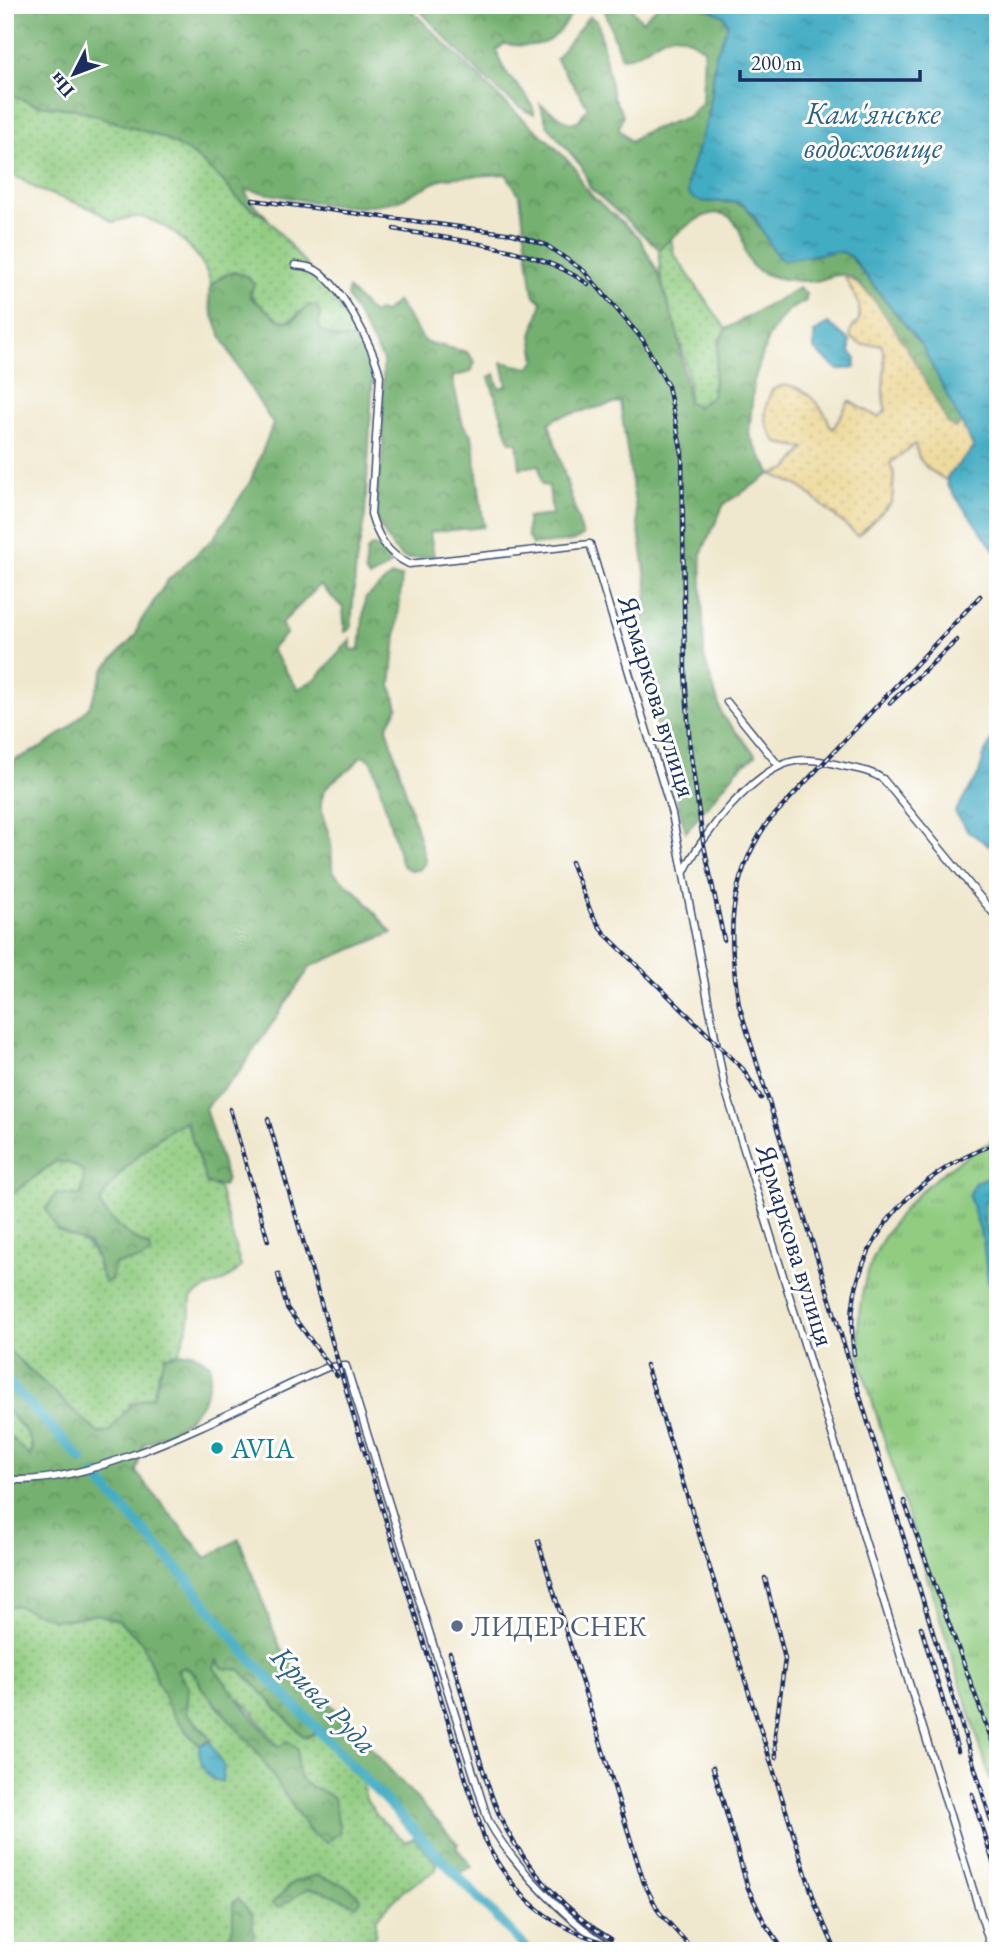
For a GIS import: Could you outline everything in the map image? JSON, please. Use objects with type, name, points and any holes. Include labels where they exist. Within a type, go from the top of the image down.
[{"type":"street","name":"Ярмаркова вулиця","points":[[295,265],[313,268],[332,285],[375,356],[380,376],[371,514],[377,533],[396,558],[409,564],[590,544],[672,814],[725,1088],[992,1951]]},
{"type":"street","points":[[727,702],[779,765]]},
{"type":"street","points":[[684,872],[725,815],[760,777],[779,765],[792,761],[816,760],[864,770],[883,779],[998,919]]},
{"type":"street","points":[[5,1479],[55,1478],[147,1448],[328,1367],[346,1366],[488,1820],[505,1847],[573,1921],[618,1951]]},
{"type":"green space","points":[[5,5],[406,5],[500,98],[551,143],[576,169],[581,182],[593,197],[639,237],[658,273],[678,335],[688,401],[697,407],[712,396],[719,341],[726,329],[799,288],[806,293],[806,301],[787,311],[768,338],[754,381],[749,435],[771,474],[724,504],[701,554],[704,657],[722,715],[756,755],[737,770],[686,832],[636,655],[646,608],[647,585],[620,402],[558,417],[549,423],[583,536],[573,541],[532,545],[527,535],[527,518],[552,515],[549,486],[542,485],[539,465],[520,468],[517,442],[510,442],[489,377],[495,374],[499,388],[507,386],[502,362],[529,368],[536,361],[532,335],[542,302],[533,294],[520,196],[506,174],[444,178],[397,201],[361,207],[321,204],[245,189],[251,201],[268,219],[238,199],[223,181],[195,156],[164,138],[76,109],[37,105],[5,93]]},
{"type":"green space","points":[[415,5],[577,5],[562,28],[548,41],[531,45],[504,44],[497,50],[504,69],[529,100],[534,114],[522,109],[490,83]]},
{"type":"green space","points":[[603,5],[629,5],[642,21],[659,5],[701,5],[724,16],[728,25],[714,66],[706,128],[705,201],[736,203],[746,207],[779,257],[796,258],[831,252],[848,254],[922,346],[962,423],[955,428],[948,424],[887,318],[857,282],[845,275],[801,281],[761,272],[749,261],[735,222],[725,215],[715,213],[691,223],[659,249],[590,188],[582,167],[547,125],[540,104],[569,123],[578,121],[588,107],[556,59],[589,16],[598,22],[613,97],[623,115],[619,129],[631,142],[640,134],[687,117],[702,103],[704,49],[690,39],[669,36],[644,50],[621,58]]},
{"type":"green space","points":[[5,93],[37,105],[76,109],[164,138],[188,151],[223,181],[238,199],[268,219],[329,292],[359,339],[327,335],[319,328],[320,312],[309,305],[287,323],[278,319],[257,302],[234,272],[225,275],[211,286],[202,263],[185,242],[151,220],[137,217],[113,222],[93,209],[39,190],[5,170]]},
{"type":"green space","points":[[671,239],[674,254],[726,329],[719,341],[712,396],[697,407],[688,401],[685,363],[660,268],[659,249]]},
{"type":"green space","points":[[234,272],[247,276],[254,284],[250,297],[279,320],[292,321],[309,305],[315,305],[320,312],[319,329],[334,338],[359,339],[373,374],[365,516],[356,563],[351,628],[345,632],[343,608],[320,585],[281,624],[287,633],[271,649],[298,689],[317,678],[351,639],[351,650],[360,649],[365,599],[391,576],[402,577],[391,686],[398,707],[387,727],[426,862],[419,870],[410,870],[402,865],[373,763],[365,756],[360,757],[323,793],[322,814],[331,844],[333,872],[360,895],[392,933],[311,966],[239,1072],[205,1108],[227,1180],[223,1186],[207,1184],[186,1121],[150,1145],[114,1181],[100,1204],[115,1224],[150,1247],[151,1253],[142,1259],[115,1264],[111,1280],[104,1283],[96,1256],[89,1244],[57,1230],[46,1209],[56,1193],[82,1196],[84,1171],[72,1164],[56,1161],[5,1199],[5,765],[42,747],[69,728],[90,706],[105,668],[136,635],[139,624],[168,580],[213,539],[250,482],[273,424],[232,356],[213,315],[209,298],[211,286],[225,275]]},
{"type":"green space","points":[[348,289],[373,314],[378,311],[384,313],[397,301],[425,342],[467,352],[475,362],[471,372],[452,377],[463,425],[472,436],[484,527],[430,532],[434,556],[407,559],[401,556],[393,548],[376,519],[374,507],[383,453],[383,360],[347,297]]},
{"type":"green space","points":[[372,546],[384,552],[390,565],[369,578],[365,571],[367,551]]},
{"type":"green space","points":[[186,1121],[207,1184],[219,1188],[241,1267],[228,1278],[191,1298],[189,1322],[179,1353],[172,1354],[159,1370],[153,1396],[131,1404],[109,1432],[99,1434],[5,1347],[5,1199],[56,1161],[72,1164],[85,1173],[84,1182],[76,1203],[57,1230],[86,1244],[94,1255],[99,1271],[115,1264],[142,1259],[150,1247],[121,1229],[109,1218],[100,1204],[114,1181],[137,1156]]},
{"type":"green space","points":[[998,1138],[998,1804],[861,1365],[859,1326],[863,1291],[873,1258],[889,1229],[910,1202],[936,1179],[965,1157]]},
{"type":"green space","points":[[5,1347],[99,1434],[109,1432],[131,1404],[153,1396],[165,1356],[192,1352],[210,1364],[210,1379],[200,1405],[170,1432],[144,1444],[136,1472],[206,1558],[239,1539],[281,1650],[458,1844],[456,1847],[472,1867],[459,1873],[324,1730],[304,1737],[241,1670],[223,1668],[217,1660],[214,1668],[274,1744],[279,1747],[287,1741],[298,1748],[297,1770],[303,1781],[334,1798],[340,1832],[326,1843],[310,1832],[255,1749],[190,1671],[184,1667],[177,1670],[188,1687],[186,1712],[211,1740],[199,1745],[177,1721],[167,1704],[142,1642],[119,1621],[97,1614],[55,1620],[14,1605],[5,1609],[5,1432],[31,1457],[32,1443],[5,1408]]},
{"type":"green space","points":[[5,1408],[31,1438],[31,1457],[23,1453],[5,1432]]},
{"type":"green space","points":[[14,1605],[65,1620],[97,1614],[119,1621],[142,1642],[158,1683],[186,1732],[199,1745],[200,1756],[215,1751],[207,1733],[186,1712],[188,1687],[177,1670],[184,1667],[193,1673],[201,1687],[255,1749],[310,1832],[322,1791],[304,1784],[298,1778],[279,1747],[249,1708],[229,1690],[214,1668],[216,1660],[223,1668],[241,1670],[306,1738],[316,1733],[362,1782],[366,1799],[378,1817],[406,1842],[414,1838],[437,1863],[436,1870],[403,1891],[376,1919],[375,1936],[357,1951],[241,1951],[254,1937],[233,1904],[233,1927],[225,1951],[78,1951],[74,1948],[5,1951],[5,1609]]},
{"type":"green space","points":[[316,1875],[352,1890],[361,1899],[357,1906],[323,1891],[307,1889],[278,1908],[272,1903],[294,1882]]},
{"type":"green space","points":[[238,1898],[252,1915],[254,1937],[241,1951],[225,1951],[233,1927],[233,1904]]},
{"type":"sand","points":[[844,275],[859,284],[888,319],[948,424],[955,428],[962,423],[974,448],[945,480],[927,468],[919,458],[915,444],[890,463],[894,474],[892,502],[858,536],[801,487],[771,474],[788,469],[805,448],[778,443],[769,430],[766,418],[772,390],[788,385],[809,395],[826,415],[833,429],[849,401],[878,417],[886,411],[881,344],[862,345],[851,338],[850,331],[859,320],[859,305]]},
{"type":"water","name":"Кам'янське водосховище","points":[[701,5],[998,5],[998,555],[947,485],[947,477],[974,448],[922,346],[851,257],[843,252],[835,252],[783,260],[745,206],[731,201],[700,201],[688,193],[688,178],[709,114],[716,54],[728,25],[724,16]]},
{"type":"water","points":[[828,323],[850,341],[850,352],[856,359],[855,367],[838,370],[814,349],[814,333]]},
{"type":"water","points":[[998,730],[998,844],[989,846],[968,831],[955,812],[979,774],[985,752]]},
{"type":"water","points":[[998,1173],[998,1195],[984,1203],[984,1221],[998,1263],[998,1294],[988,1283],[983,1241],[969,1196],[975,1182]]},
{"type":"water","points":[[210,1742],[224,1767],[222,1782],[211,1777],[202,1764],[199,1745]]},
{"type":"waterway","name":"Крива Руда","points":[[5,1379],[82,1460]]},
{"type":"waterway","name":"Крива Руда","points":[[94,1475],[185,1577],[247,1655],[529,1951]]},
{"type":"railway","points":[[253,200],[513,234],[546,245],[584,271],[643,340],[668,386],[682,453],[685,672],[690,749],[703,841],[724,940]]},
{"type":"railway","points":[[394,229],[520,253],[567,271],[588,284]]},
{"type":"railway","points":[[980,596],[767,823],[754,846],[737,889],[732,933],[739,1005],[998,1843]]},
{"type":"railway","points":[[890,703],[957,640]]},
{"type":"railway","points":[[571,862],[592,915],[604,933],[743,1069],[761,1098]]},
{"type":"railway","points":[[230,1109],[268,1241]]},
{"type":"railway","points":[[268,1119],[353,1414],[485,1841],[513,1885],[545,1915],[584,1935],[633,1951]]},
{"type":"railway","points":[[854,1354],[852,1317],[857,1283],[869,1251],[886,1223],[908,1197],[935,1175],[965,1157],[998,1143]]},
{"type":"railway","points":[[278,1274],[287,1308],[337,1376]]},
{"type":"railway","points":[[646,1365],[816,1906],[836,1951]]},
{"type":"railway","points":[[904,1501],[998,1757]]},
{"type":"railway","points":[[538,1541],[644,1883],[659,1912],[694,1951]]},
{"type":"railway","points":[[765,1578],[785,1659],[775,1734],[776,1758]]},
{"type":"railway","points":[[921,1627],[958,1751]]},
{"type":"railway","points":[[450,1653],[496,1808],[514,1843],[538,1875],[565,1904],[611,1939]]},
{"type":"railway","points":[[713,1767],[748,1888],[764,1922],[784,1951]]},
{"type":"railway","points":[[972,1794],[998,1878]]},
{"type":"place","name":"AVIA","points":[[217,1448]]},
{"type":"place","name":"ЛИДЕР СНЕК","points":[[457,1626]]}]
